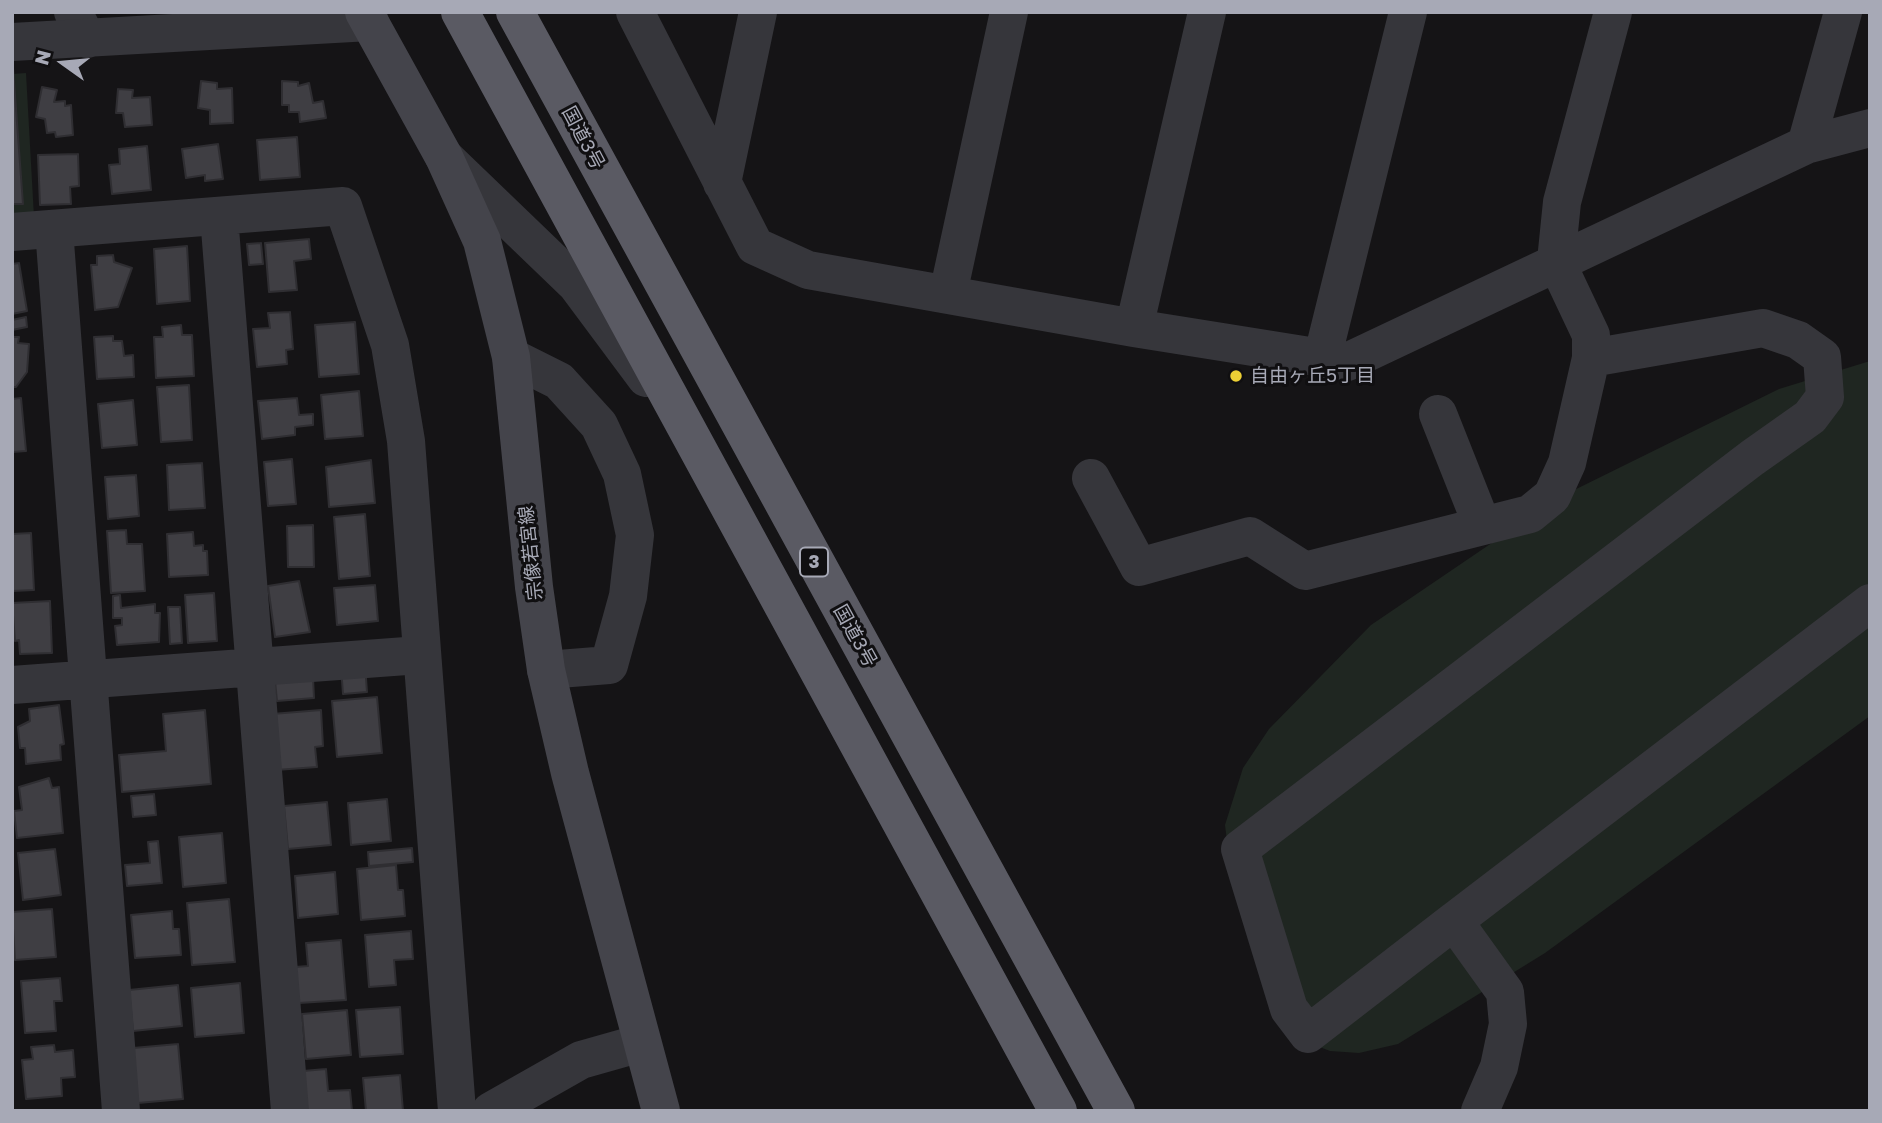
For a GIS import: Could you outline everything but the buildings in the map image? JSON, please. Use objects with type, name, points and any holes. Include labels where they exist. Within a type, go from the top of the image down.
[{"type":"highway","name":"3","points":[[460,12],[1058,1111]]},
{"type":"highway","name":"国道3号","points":[[515,12],[1116,1111]]},
{"type":"main road","name":"宗像若宮線","points":[[367,17],[444,157],[482,241],[510,357],[534,587],[546,670],[641,1043],[661,1111]]},
{"type":"street","points":[[635,12],[755,246],[808,270],[1134,328],[1347,362],[1806,145],[1870,128]]},
{"type":"street","points":[[722,183],[758,12]]},
{"type":"street","points":[[948,294],[1009,12]]},
{"type":"street","points":[[1134,328],[1207,12]]},
{"type":"street","points":[[1322,359],[1408,12]]},
{"type":"street","points":[[1091,478],[1139,567],[1250,536],[1305,571],[1530,514],[1552,496],[1567,463],[1591,358],[1591,335],[1556,261],[1562,202],[1614,12]]},
{"type":"street","points":[[1806,145],[1843,12]]},
{"type":"street","points":[[12,42],[80,26],[367,17]]},
{"type":"street","points":[[444,157],[576,284],[697,446]]},
{"type":"street","points":[[12,232],[343,206],[390,345],[404,427],[457,1111]]},
{"type":"street","points":[[219,216],[290,1111]]},
{"type":"street","points":[[54,229],[121,1111]]},
{"type":"street","points":[[1591,358],[1763,328],[1798,340],[1822,357],[1825,397],[1810,417],[1752,458],[1240,849],[1289,1009],[1308,1034],[1870,603]]},
{"type":"street","points":[[510,357],[559,381],[599,425],[622,474],[635,534],[628,596],[609,665],[546,670]]},
{"type":"street","points":[[1438,414],[1482,525]]},
{"type":"street","points":[[12,685],[420,655]]},
{"type":"street","points":[[1454,922],[1505,992],[1508,1024],[1499,1067],[1480,1111]]},
{"type":"street","points":[[491,1111],[581,1060],[641,1043]]},
{"type":"shaded area","points":[[26,73],[34,217],[12,218],[12,74]]},
{"type":"shaded area","points":[[1870,361],[1870,716],[1545,953],[1398,1044],[1359,1053],[1330,1051],[1299,1039],[1231,874],[1225,825],[1243,768],[1269,729],[1371,625],[1558,498],[1779,389]]},
{"type":"place","name":"自由ヶ丘5丁目","points":[[1236,376]]}]
